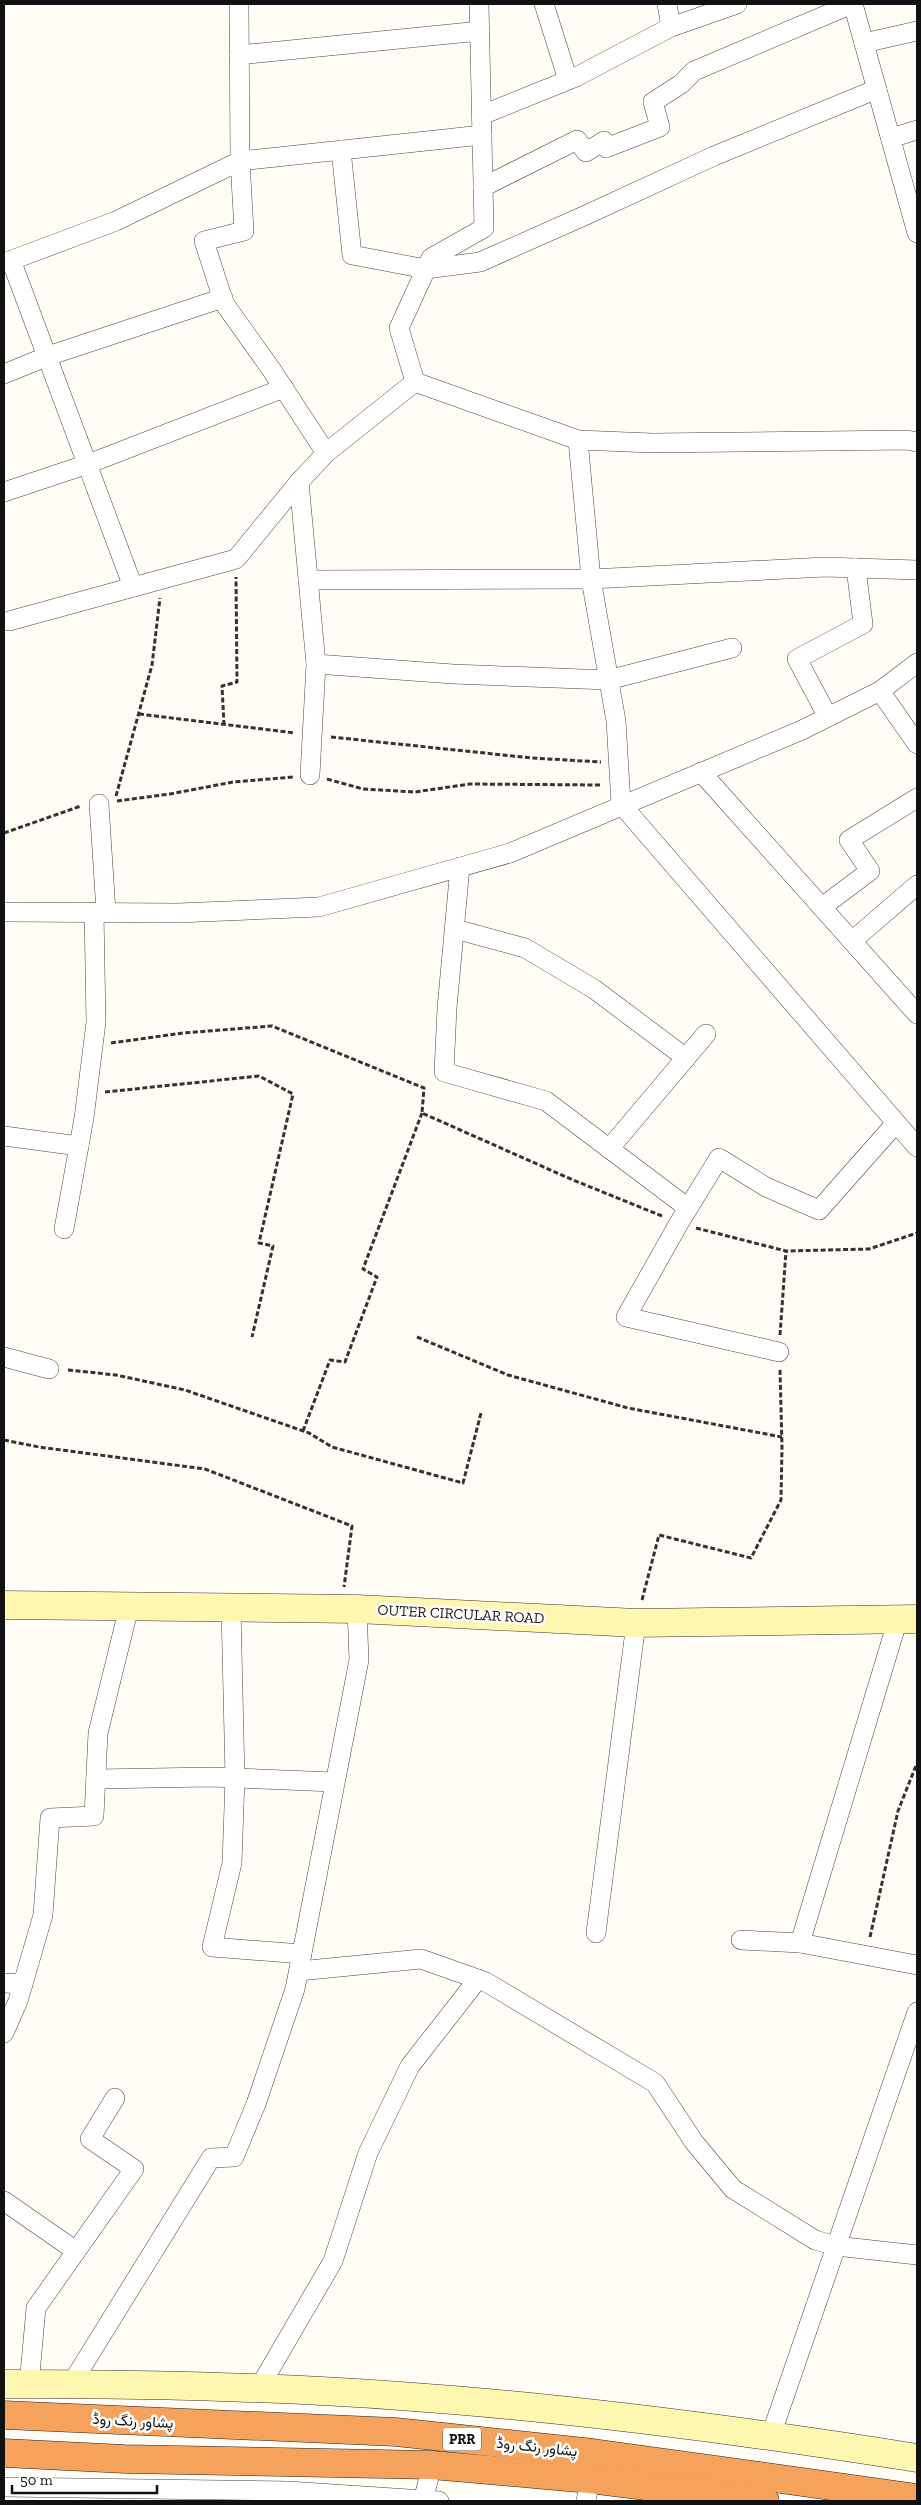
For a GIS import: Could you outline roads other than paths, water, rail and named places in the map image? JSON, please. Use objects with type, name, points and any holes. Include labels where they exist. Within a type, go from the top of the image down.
[{"type":"highway","name":"پشاور رنگ روڈ","points":[[4,2415],[396,2432],[594,2453],[917,2498]]},
{"type":"highway","name":"پشاور رنگ روڈ","points":[[4,2453],[125,2459],[432,2465],[588,2490],[766,2501]]},
{"type":"street","points":[[238,4],[240,161],[244,231],[204,241],[222,298],[326,453]]},
{"type":"street","points":[[415,382],[399,328],[431,258],[484,228],[479,4]]},
{"type":"street","points":[[544,4],[568,80]]},
{"type":"street","points":[[667,4],[671,27]]},
{"type":"street","points":[[482,114],[568,80],[671,27],[737,4]]},
{"type":"street","points":[[483,187],[577,140],[586,152],[604,141],[606,148],[660,127],[652,102],[681,84],[694,71],[852,4],[917,233]]},
{"type":"street","points":[[239,54],[480,31]]},
{"type":"street","points":[[864,43],[917,31]]},
{"type":"street","points":[[341,150],[352,255],[426,269],[480,262],[586,216],[714,156],[877,89]]},
{"type":"street","points":[[890,138],[917,130]]},
{"type":"street","points":[[133,587],[48,356],[8,261],[116,221],[240,161],[482,135]]},
{"type":"street","points":[[4,374],[48,356],[222,298]]},
{"type":"street","points":[[415,382],[578,440],[652,443],[908,440],[917,442]]},
{"type":"street","points":[[6,619],[236,559],[299,482],[326,453],[415,382]]},
{"type":"street","points":[[4,492],[88,464],[284,388]]},
{"type":"street","points":[[578,440],[591,579],[616,721],[621,804],[910,1133],[819,1210],[766,1188],[719,1158],[683,1215],[626,1317],[779,1352]]},
{"type":"street","points":[[299,482],[316,664],[310,775]]},
{"type":"street","points":[[308,580],[591,579],[825,567],[917,570]]},
{"type":"street","points":[[828,717],[798,659],[864,624],[856,568]]},
{"type":"street","points":[[316,664],[453,674],[608,680],[732,648]]},
{"type":"street","points":[[4,912],[178,913],[319,907],[510,853],[828,717],[880,691],[917,663]]},
{"type":"street","points":[[880,691],[917,744]]},
{"type":"street","points":[[701,772],[917,1014]]},
{"type":"street","points":[[822,907],[870,871],[849,840],[917,798]]},
{"type":"street","points":[[64,1229],[79,1146],[96,1022],[100,912],[107,803]]},
{"type":"street","points":[[460,867],[444,1072],[546,1101],[609,1149],[683,1215]]},
{"type":"street","points":[[852,942],[917,885]]},
{"type":"street","points":[[454,929],[525,948],[594,989],[686,1058]]},
{"type":"street","points":[[609,1149],[706,1034]]},
{"type":"street","points":[[4,1136],[79,1146]]},
{"type":"street","points":[[4,1357],[50,1369]]},
{"type":"street","name":"OUTER CIRCULAR ROAD","points":[[4,1605],[349,1609],[636,1623],[908,1619]]},
{"type":"street","points":[[4,2033],[22,1984],[43,1915],[50,1818],[94,1816],[98,1733],[130,1607]]},
{"type":"street","points":[[231,1608],[235,1778],[232,1864],[212,1947],[300,1962],[421,1959],[478,1979],[655,2083],[694,2142],[732,2189],[815,2240],[836,2246],[917,2254]]},
{"type":"street","points":[[70,2386],[210,2158],[234,2157],[256,2104],[295,1989],[359,1660],[349,1609]]},
{"type":"street","points":[[800,1943],[908,1619]]},
{"type":"street","points":[[596,1933],[636,1623]]},
{"type":"street","points":[[96,1779],[235,1778],[334,1782]]},
{"type":"street","points":[[741,1940],[800,1943],[917,1965]]},
{"type":"street","points":[[259,2388],[333,2261],[368,2153],[410,2066],[478,1979]]},
{"type":"street","points":[[4,1983],[22,1984]]},
{"type":"street","points":[[771,2435],[917,2012]]},
{"type":"street","points":[[115,2098],[90,2139],[134,2169],[36,2308],[16,2385],[259,2388],[410,2397],[606,2415],[771,2435],[917,2458]]},
{"type":"street","points":[[4,2201],[76,2251]]},
{"type":"street","points":[[4,2487],[288,2491],[428,2501],[432,2465]]}]
